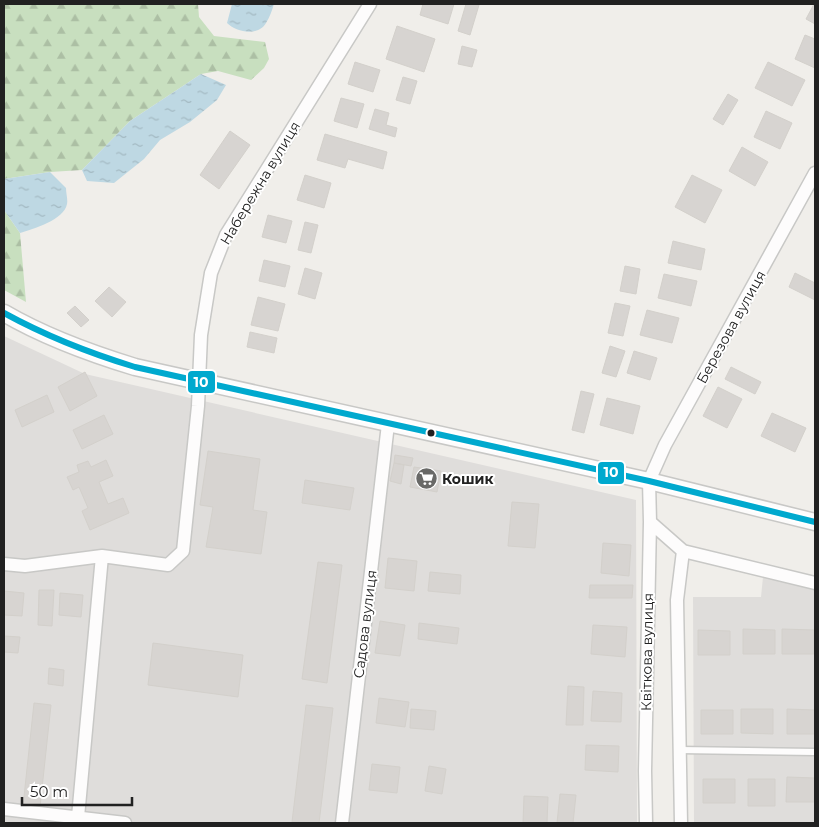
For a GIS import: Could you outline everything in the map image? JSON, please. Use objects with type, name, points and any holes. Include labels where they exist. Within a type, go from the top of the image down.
[{"type":"street","name":"Набережна вулиця","points":[[102,556],[168,565],[183,551],[199,381],[201,336],[211,273],[226,235],[370,4]]},
{"type":"street","name":"Березова вулиця","points":[[649,481],[665,445],[815,173]]},
{"type":"street","points":[[4,313],[32,329],[93,355],[135,367],[649,481],[815,522]]},
{"type":"street","name":"Садова вулиця","points":[[342,823],[388,424]]},
{"type":"street","name":"Квіткова вулиця","points":[[646,823],[649,481]]},
{"type":"street","points":[[650,522],[683,551],[815,583]]},
{"type":"street","points":[[681,823],[677,600],[683,551]]},
{"type":"street","points":[[4,564],[25,566],[102,556],[78,817]]},
{"type":"street","points":[[4,809],[125,823]]},
{"type":"lane","points":[[680,750],[815,752]]},
{"type":"shaded area","points":[[4,336],[85,374],[636,500],[637,823],[4,823]]},
{"type":"shaded area","points":[[763,577],[815,590],[815,823],[694,823],[693,597],[761,597]]},
{"type":"green space","points":[[4,4],[198,4],[199,17],[214,36],[265,42],[269,59],[264,68],[251,80],[218,71],[201,74],[130,121],[82,170],[50,172],[4,179]]},
{"type":"green space","points":[[4,210],[20,233],[26,302],[4,290]]},
{"type":"water","points":[[232,4],[274,4],[266,23],[258,30],[247,32],[236,29],[227,23]]},
{"type":"water","points":[[201,74],[226,85],[217,100],[190,122],[160,140],[144,159],[114,183],[87,181],[82,170],[130,121]]},
{"type":"water","points":[[50,172],[66,188],[67,202],[65,210],[47,223],[20,233],[4,210],[4,179]]},
{"type":"building","points":[[423,4],[454,4],[448,24],[420,15]]},
{"type":"building","points":[[466,4],[479,5],[470,35],[458,31]]},
{"type":"building","points":[[815,4],[815,24],[806,19]]},
{"type":"building","points":[[397,26],[435,39],[424,72],[386,59]]},
{"type":"building","points":[[805,35],[815,39],[815,68],[795,59]]},
{"type":"building","points":[[462,46],[477,50],[472,67],[458,64]]},
{"type":"building","points":[[355,62],[380,70],[373,92],[348,84]]},
{"type":"building","points":[[768,62],[805,80],[792,106],[755,88]]},
{"type":"building","points":[[403,77],[417,81],[410,104],[396,100]]},
{"type":"building","points":[[728,94],[738,100],[723,125],[713,119]]},
{"type":"building","points":[[341,98],[364,104],[357,128],[334,121]]},
{"type":"building","points":[[375,109],[389,113],[386,125],[397,128],[395,137],[369,129]]},
{"type":"building","points":[[766,111],[792,123],[780,149],[754,137]]},
{"type":"building","points":[[230,131],[250,145],[219,189],[200,175]]},
{"type":"building","points":[[325,134],[387,152],[383,169],[348,159],[345,168],[317,160]]},
{"type":"building","points":[[742,147],[768,162],[755,186],[729,171]]},
{"type":"building","points":[[305,175],[331,183],[324,208],[297,200]]},
{"type":"building","points":[[692,175],[722,190],[705,223],[675,207]]},
{"type":"building","points":[[268,215],[292,221],[286,243],[262,237]]},
{"type":"building","points":[[305,222],[318,225],[311,253],[298,250]]},
{"type":"building","points":[[673,241],[705,249],[701,270],[668,263]]},
{"type":"building","points":[[264,260],[290,266],[285,287],[259,281]]},
{"type":"building","points":[[625,266],[640,269],[636,294],[620,291]]},
{"type":"building","points":[[305,268],[322,273],[315,299],[298,294]]},
{"type":"building","points":[[795,273],[815,283],[815,300],[789,287]]},
{"type":"building","points":[[664,274],[697,281],[691,306],[658,298]]},
{"type":"building","points":[[109,287],[126,302],[112,317],[95,301]]},
{"type":"building","points":[[258,297],[285,304],[278,331],[251,325]]},
{"type":"building","points":[[615,303],[630,306],[623,336],[608,333]]},
{"type":"building","points":[[75,306],[89,320],[81,327],[67,313]]},
{"type":"building","points":[[647,310],[679,318],[672,343],[640,335]]},
{"type":"building","points":[[250,332],[277,338],[274,353],[247,347]]},
{"type":"building","points":[[610,346],[625,351],[616,377],[602,373]]},
{"type":"building","points":[[634,351],[657,358],[650,380],[627,373]]},
{"type":"building","points":[[731,367],[761,382],[755,394],[725,379]]},
{"type":"building","points":[[85,372],[97,396],[70,411],[58,387]]},
{"type":"building","points":[[718,387],[742,399],[727,428],[703,416]]},
{"type":"building","points":[[581,391],[594,394],[584,433],[572,430]]},
{"type":"building","points":[[47,395],[54,412],[22,427],[15,410]]},
{"type":"building","points":[[607,398],[640,406],[633,434],[600,425]]},
{"type":"building","points":[[772,413],[806,428],[795,452],[761,436]]},
{"type":"building","points":[[104,415],[113,434],[82,449],[73,430]]},
{"type":"building","points":[[208,451],[260,459],[253,510],[267,512],[261,554],[206,547],[213,507],[200,505]]},
{"type":"building","points":[[395,455],[413,458],[411,466],[394,463]]},
{"type":"building","points":[[106,460],[113,476],[99,482],[108,504],[123,498],[129,513],[90,530],[82,511],[88,508],[79,487],[73,490],[67,477],[79,472],[77,465],[88,461],[91,467]]},
{"type":"building","points":[[394,463],[404,465],[401,484],[390,481]]},
{"type":"building","name":"Кошик","points":[[414,467],[441,471],[437,492],[410,487]]},
{"type":"building","points":[[305,480],[354,488],[350,510],[302,503]]},
{"type":"building","points":[[512,502],[539,504],[535,548],[508,546]]},
{"type":"building","points":[[603,543],[631,545],[629,576],[601,573]]},
{"type":"building","points":[[388,558],[417,561],[414,591],[385,588]]},
{"type":"building","points":[[318,562],[342,565],[327,683],[302,679]]},
{"type":"building","points":[[430,572],[461,575],[460,594],[428,591]]},
{"type":"building","points":[[590,585],[633,585],[632,598],[589,598]]},
{"type":"building","points":[[39,590],[54,590],[52,626],[38,625]]},
{"type":"building","points":[[4,591],[24,593],[22,616],[4,615]]},
{"type":"building","points":[[60,593],[83,595],[81,617],[59,615]]},
{"type":"building","points":[[380,621],[405,625],[400,656],[375,653]]},
{"type":"building","points":[[419,623],[459,628],[457,644],[418,639]]},
{"type":"building","points":[[593,625],[627,627],[625,657],[591,654]]},
{"type":"building","points":[[743,629],[775,630],[775,654],[743,654]]},
{"type":"building","points":[[782,629],[814,630],[814,654],[782,654]]},
{"type":"building","points":[[698,630],[730,631],[730,655],[698,655]]},
{"type":"building","points":[[4,636],[20,637],[18,653],[4,652]]},
{"type":"building","points":[[153,643],[243,655],[238,697],[148,685]]},
{"type":"building","points":[[49,668],[64,670],[63,686],[48,684]]},
{"type":"building","points":[[568,686],[584,687],[583,725],[566,725]]},
{"type":"building","points":[[593,691],[622,693],[621,722],[591,721]]},
{"type":"building","points":[[379,698],[409,702],[405,727],[376,723]]},
{"type":"building","points":[[34,703],[51,705],[40,807],[23,806]]},
{"type":"building","points":[[306,705],[333,708],[319,823],[292,822]]},
{"type":"building","points":[[411,709],[436,711],[434,730],[410,728]]},
{"type":"building","points":[[741,709],[773,709],[773,734],[741,733]]},
{"type":"building","points":[[787,709],[815,710],[815,734],[787,734]]},
{"type":"building","points":[[701,710],[733,710],[733,734],[701,734]]},
{"type":"building","points":[[586,745],[619,746],[618,772],[585,770]]},
{"type":"building","points":[[372,764],[400,767],[397,793],[369,790]]},
{"type":"building","points":[[429,766],[446,769],[442,794],[425,791]]},
{"type":"building","points":[[787,777],[815,778],[815,802],[786,802]]},
{"type":"building","points":[[703,779],[735,779],[735,803],[703,803]]},
{"type":"building","points":[[748,779],[775,779],[775,806],[748,806]]},
{"type":"building","points":[[560,794],[576,795],[573,823],[557,823]]},
{"type":"building","points":[[524,796],[548,797],[547,823],[523,823]]},
{"type":"transit line","name":"10","points":[[4,313],[68,343],[135,367],[649,481],[815,522]]},
{"type":"place","name":"Кошик","points":[[426,479]]}]
